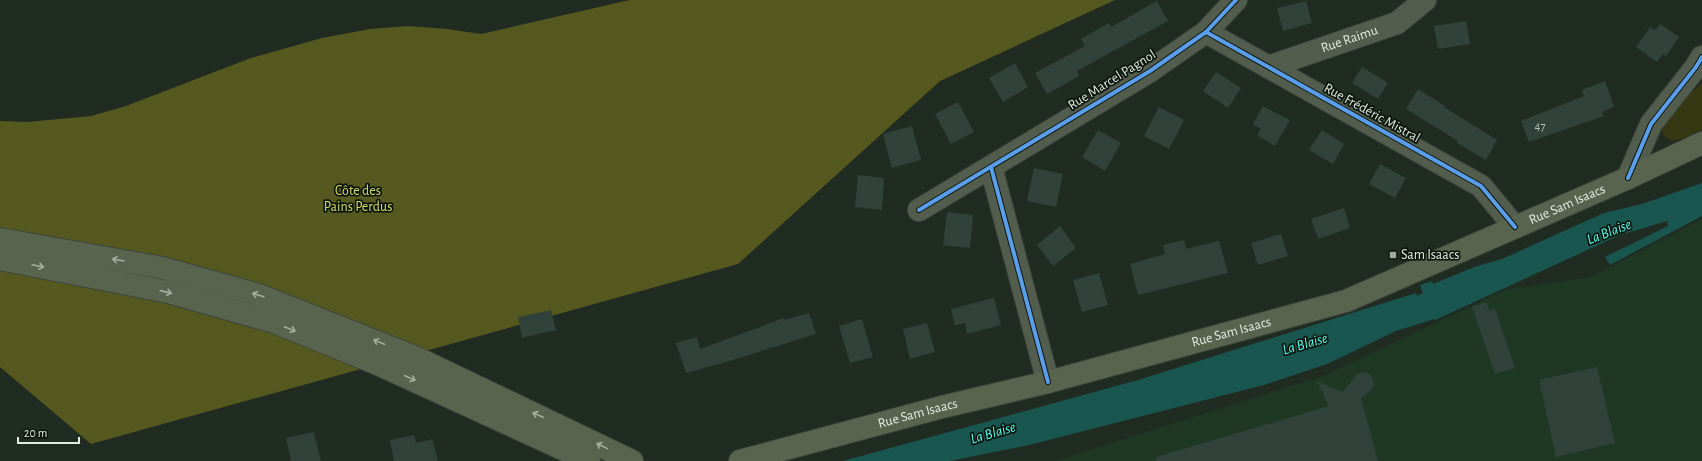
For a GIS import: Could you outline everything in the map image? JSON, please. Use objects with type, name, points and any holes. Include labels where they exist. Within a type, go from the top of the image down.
[{"type":"main road","name":"Rue Sam Isaacs","points":[[740,461],[942,407],[1048,382],[1346,301],[1628,178],[1702,143]]},
{"type":"main road","points":[[0,240],[163,268],[259,295],[415,357],[632,461]]},
{"type":"main road","points":[[0,259],[168,292],[274,322],[380,365],[589,461]]},
{"type":"street","name":"Rue Marcel Pagnol","points":[[919,210],[1150,71],[1206,32],[1236,0]]},
{"type":"street","name":"Rue Raimu","points":[[1268,67],[1397,23],[1425,0]]},
{"type":"street","name":"Rue Frédéric Mistral","points":[[1206,32],[1481,186],[1515,227]]},
{"type":"street","points":[[1628,178],[1651,124],[1696,67],[1702,57]]},
{"type":"street","points":[[991,167],[1048,382]]},
{"type":"shaded area","points":[[1702,83],[1702,129],[1677,140],[1667,138],[1663,134],[1661,126],[1684,99]]},
{"type":"shaded area","points":[[1702,219],[1702,461],[1055,461],[1326,375],[1505,290],[1591,277]]},
{"type":"green space","name":"Côte des Pains Perdus","points":[[630,0],[1115,0],[940,81],[738,264],[91,444],[0,367],[0,121],[27,122],[91,116],[126,106],[251,58],[322,38],[370,29],[408,26],[447,29],[481,34]]},
{"type":"water","name":"La Blaise","points":[[1702,183],[1702,216],[1610,265],[1605,257],[1668,226],[1667,221],[1620,235],[1435,320],[1434,319],[1396,331],[1327,364],[1264,385],[1029,445],[950,461],[843,461],[1138,380],[1416,293],[1417,296],[1423,293],[1420,285],[1432,281],[1433,284],[1477,266],[1502,259],[1604,213],[1642,204]]},
{"type":"building","points":[[1157,1],[1168,21],[1077,71],[1079,76],[1047,94],[1035,73],[1085,46],[1081,39],[1109,23],[1111,27]]},
{"type":"building","points":[[1306,1],[1312,23],[1283,31],[1277,8]]},
{"type":"building","points":[[1466,21],[1470,44],[1438,49],[1434,26]]},
{"type":"building","points":[[1660,24],[1679,37],[1666,56],[1663,54],[1657,62],[1636,47],[1650,27],[1655,30]]},
{"type":"building","points":[[1015,63],[1028,87],[1003,102],[989,78]]},
{"type":"building","points":[[1362,67],[1388,83],[1378,99],[1352,83]]},
{"type":"building","points":[[1216,72],[1241,88],[1228,108],[1203,91]]},
{"type":"building","points":[[1605,81],[1614,107],[1602,112],[1604,116],[1529,142],[1521,121],[1584,96],[1582,90]]},
{"type":"building","points":[[1418,89],[1497,140],[1486,160],[1457,143],[1458,141],[1406,109]]},
{"type":"building","points":[[958,102],[974,132],[951,144],[935,114]]},
{"type":"building","points":[[1263,106],[1290,120],[1275,146],[1257,135],[1261,129],[1253,124]]},
{"type":"building","points":[[1159,107],[1184,120],[1169,149],[1144,136]]},
{"type":"building","points":[[912,126],[921,160],[892,168],[883,134]]},
{"type":"building","points":[[1098,130],[1121,143],[1105,171],[1082,157]]},
{"type":"building","points":[[1322,130],[1344,144],[1333,164],[1309,150]]},
{"type":"building","points":[[1380,164],[1406,178],[1395,198],[1369,184]]},
{"type":"building","points":[[1034,168],[1063,174],[1056,207],[1027,201]]},
{"type":"building","points":[[858,175],[884,178],[882,210],[855,207]]},
{"type":"building","points":[[1344,208],[1350,228],[1318,239],[1311,219]]},
{"type":"building","points":[[947,212],[973,215],[970,248],[943,245]]},
{"type":"building","points":[[1060,226],[1076,248],[1053,266],[1037,245]]},
{"type":"building","points":[[1281,234],[1288,256],[1258,265],[1251,243]]},
{"type":"building","points":[[1184,240],[1186,249],[1219,241],[1228,273],[1138,295],[1130,264],[1165,254],[1163,245]]},
{"type":"building","points":[[1099,273],[1108,305],[1082,312],[1073,280]]},
{"type":"building","points":[[994,298],[1001,325],[967,334],[965,323],[955,325],[951,309]]},
{"type":"building","points":[[1486,302],[1490,311],[1495,309],[1515,368],[1495,374],[1472,307]]},
{"type":"building","points":[[551,310],[556,330],[522,338],[518,317]]},
{"type":"building","points":[[809,313],[816,334],[686,373],[676,343],[697,337],[700,349],[784,318],[785,320]]},
{"type":"building","points":[[862,319],[873,357],[850,363],[839,326]]},
{"type":"building","points":[[927,323],[935,352],[910,359],[903,329]]},
{"type":"building","points":[[1597,367],[1615,443],[1556,457],[1539,380]]},
{"type":"building","points":[[1363,372],[1368,373],[1372,377],[1374,384],[1371,390],[1361,398],[1378,461],[1156,461],[1156,457],[1329,406],[1317,381],[1343,392],[1357,374]]},
{"type":"building","points":[[314,432],[321,461],[291,461],[286,438]]},
{"type":"building","points":[[414,435],[416,443],[432,439],[438,461],[394,461],[390,440]]},
{"type":"cycle path","points":[[919,210],[1150,71],[1206,32],[1236,0]]},
{"type":"cycle path","points":[[1206,32],[1481,186],[1515,227]]},
{"type":"cycle path","points":[[1628,178],[1651,124],[1696,67],[1702,57]]},
{"type":"cycle path","points":[[991,167],[1048,382]]},
{"type":"place","name":"Sam Isaacs","points":[[1393,255]]}]
